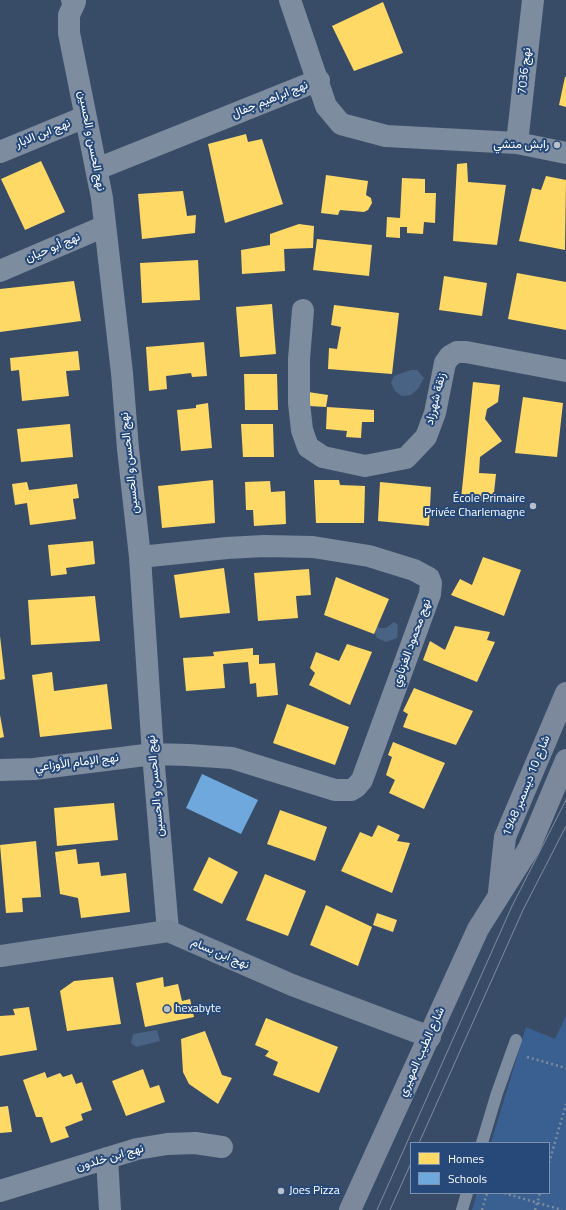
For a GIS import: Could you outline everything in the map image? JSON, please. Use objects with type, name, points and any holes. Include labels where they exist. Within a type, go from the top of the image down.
[{"type":"main road","name":"شارع 10 ديسمبر 1948","points":[[499,897],[505,837],[566,693]]},
{"type":"main road","name":"شارع 10 ديسمبر 1948","points":[[499,897],[529,848],[566,760]]},
{"type":"main road","name":"شارع الطيب المهيري","points":[[350,1210],[478,930],[499,897]]},
{"type":"street","points":[[290,0],[319,80]]},
{"type":"street","name":"نهج 7036","points":[[517,143],[533,0]]},
{"type":"street","name":"نهج الحسن و الحسين","points":[[76,1],[69,15],[69,33],[85,117],[97,169],[122,373],[140,557],[153,754],[168,931]]},
{"type":"street","name":"نهج ابراهيم جفال","points":[[97,169],[319,80],[326,106],[342,124],[386,136],[517,143],[566,153]]},
{"type":"street","name":"نهج ابن الابار","points":[[0,152],[85,117]]},
{"type":"street","name":"نهج أبو حيان","points":[[0,270],[105,226]]},
{"type":"street","name":"زنقة شهرزاد","points":[[303,310],[299,359],[299,403],[302,430],[308,447],[323,457],[365,466],[406,458],[426,437],[435,413],[445,363],[450,356],[457,352],[466,352],[566,371]]},
{"type":"street","name":"نهج محمود الغزناوي","points":[[140,557],[227,548],[264,546],[313,547],[369,556],[423,574],[429,578],[431,583],[430,594],[362,780],[356,787],[344,791],[335,790],[232,758],[153,754]]},
{"type":"street","name":"نهج الإمام الأوزاعي","points":[[0,770],[34,769],[153,754]]},
{"type":"street","points":[[0,956],[168,931]]},
{"type":"street","name":"نهج ابن بسام","points":[[168,931],[292,985],[430,1037]]},
{"type":"street","name":"نهج ابن خلدون","points":[[0,1191],[137,1149],[167,1144],[195,1143],[222,1147]]},
{"type":"street","points":[[107,1158],[110,1210]]},
{"type":"lane","points":[[482,1142],[516,1040]]},
{"type":"lane","points":[[462,1210],[467,1194]]},
{"type":"path","points":[[524,1064],[526,1057],[566,1068]]},
{"type":"path","points":[[550,1160],[566,1104]]},
{"type":"path","points":[[482,1210],[487,1194]]},
{"type":"path","points":[[507,1194],[562,1210]]},
{"type":"path","points":[[535,1210],[540,1194]]},
{"type":"shaded area","points":[[411,370],[417,370],[424,378],[418,389],[411,395],[402,396],[395,391],[391,383],[394,376]]},
{"type":"shaded area","points":[[394,622],[398,625],[397,638],[386,642],[377,638],[373,629],[375,625],[380,628],[386,628]]},
{"type":"shaded area","points":[[566,1016],[566,1210],[472,1210],[477,1194],[550,1194],[550,1142],[491,1142],[526,1027],[555,1039]]},
{"type":"shaded area","points":[[157,1030],[160,1041],[136,1047],[131,1043],[133,1034]]},
{"type":"building: Homes","points":[[383,2],[403,53],[354,71],[332,26]]},
{"type":"building: Homes","points":[[566,77],[566,107],[559,105]]},
{"type":"building: Homes","points":[[246,134],[248,142],[262,139],[283,204],[225,223],[208,144]]},
{"type":"building: Homes","points":[[41,161],[65,212],[25,230],[1,179]]},
{"type":"building: Homes","points":[[467,163],[468,182],[506,185],[497,245],[453,241],[457,164]]},
{"type":"building: Homes","points":[[326,175],[368,181],[366,195],[371,198],[372,203],[368,210],[364,212],[340,210],[338,215],[321,213]]},
{"type":"building: Homes","points":[[546,176],[566,180],[565,250],[519,241],[532,188],[541,190]]},
{"type":"building: Homes","points":[[402,178],[425,179],[425,193],[436,193],[435,223],[424,222],[423,234],[407,233],[407,227],[400,227],[400,238],[386,237],[387,217],[400,218]]},
{"type":"building: Homes","points":[[183,191],[187,216],[196,215],[195,233],[142,239],[138,194]]},
{"type":"building: Homes","points":[[299,224],[314,226],[313,248],[284,249],[285,271],[242,274],[241,250],[270,245],[270,234]]},
{"type":"building: Homes","points":[[317,239],[372,245],[369,276],[313,270]]},
{"type":"building: Homes","points":[[198,260],[200,300],[142,303],[140,263]]},
{"type":"building: Homes","points":[[517,273],[566,282],[566,330],[508,319]]},
{"type":"building: Homes","points":[[444,276],[487,283],[482,316],[439,310]]},
{"type":"building: Homes","points":[[74,281],[81,321],[0,332],[0,289]]},
{"type":"building: Homes","points":[[272,304],[276,354],[240,357],[236,307]]},
{"type":"building: Homes","points":[[334,305],[399,313],[392,374],[328,369],[329,348],[337,349],[341,327],[331,325]]},
{"type":"building: Homes","points":[[204,342],[207,376],[192,377],[191,373],[166,376],[167,389],[149,391],[146,347]]},
{"type":"building: Homes","points":[[78,351],[80,370],[66,371],[69,396],[22,401],[19,370],[11,371],[10,358]]},
{"type":"building: Homes","points":[[244,374],[277,374],[278,410],[245,410]]},
{"type":"building: Homes","points":[[473,382],[500,385],[498,402],[487,409],[485,419],[502,441],[480,457],[479,473],[496,474],[493,502],[461,499]]},
{"type":"building: Homes","points":[[308,392],[328,395],[326,407],[309,406]]},
{"type":"building: Homes","points":[[523,397],[563,403],[557,457],[515,453]]},
{"type":"building: Homes","points":[[208,403],[212,448],[181,451],[177,410],[196,408],[196,405]]},
{"type":"building: Homes","points":[[327,407],[374,410],[374,422],[362,422],[361,438],[346,437],[347,431],[326,429]]},
{"type":"building: Homes","points":[[70,424],[73,457],[21,462],[17,429]]},
{"type":"building: Homes","points":[[241,424],[273,424],[274,457],[243,457]]},
{"type":"building: Homes","points":[[213,480],[215,523],[162,528],[158,486]]},
{"type":"building: Homes","points":[[314,480],[339,480],[340,485],[365,486],[364,523],[316,523]]},
{"type":"building: Homes","points":[[270,481],[271,492],[285,491],[286,524],[254,526],[253,510],[246,510],[245,482]]},
{"type":"building: Homes","points":[[27,482],[29,490],[77,484],[79,498],[73,499],[76,519],[30,525],[27,503],[15,505],[12,484]]},
{"type":"building: Homes","points":[[380,482],[431,487],[429,526],[378,521]]},
{"type":"building: Homes","points":[[93,541],[95,564],[66,568],[67,574],[51,576],[48,545]]},
{"type":"building: Homes","points":[[483,557],[521,570],[504,616],[451,595],[460,579],[472,585]]},
{"type":"building: Homes","points":[[224,568],[230,613],[180,618],[174,575]]},
{"type":"building: Homes","points":[[309,569],[311,595],[296,596],[298,618],[258,621],[254,573]]},
{"type":"building: Homes","points":[[336,577],[389,599],[374,634],[324,615]]},
{"type":"building: Homes","points":[[95,596],[100,641],[31,645],[28,600]]},
{"type":"building: Homes","points":[[455,626],[490,632],[487,640],[495,642],[477,682],[423,660],[430,641],[445,650]]},
{"type":"building: Homes","points":[[0,636],[5,679],[0,680]]},
{"type":"building: Homes","points":[[347,644],[372,652],[350,705],[309,685],[315,673],[310,668],[316,652],[339,661]]},
{"type":"building: Homes","points":[[253,648],[253,655],[259,655],[259,664],[275,663],[278,695],[257,697],[256,683],[250,684],[248,662],[223,664],[225,688],[186,691],[183,658],[214,656],[213,652]]},
{"type":"building: Homes","points":[[52,672],[54,691],[107,684],[112,729],[40,737],[32,675]]},
{"type":"building: Homes","points":[[414,688],[473,711],[456,745],[403,727],[408,714],[403,711]]},
{"type":"building: Homes","points":[[287,704],[349,727],[335,765],[273,743]]},
{"type":"building: Homes","points":[[0,715],[4,737],[0,738]]},
{"type":"building: Homes","points":[[393,742],[445,763],[424,809],[389,793],[395,780],[386,775],[392,757],[388,755]]},
{"type":"building: Homes","points":[[114,803],[118,840],[57,846],[54,808]]},
{"type":"building: Homes","points":[[280,810],[327,827],[315,861],[267,844]]},
{"type":"building: Homes","points":[[378,825],[400,835],[397,841],[410,843],[392,893],[341,871],[360,832],[372,837]]},
{"type":"building: Homes","points":[[36,841],[41,897],[22,898],[23,912],[6,913],[0,845]]},
{"type":"building: Homes","points":[[76,849],[78,864],[99,862],[101,876],[126,873],[130,912],[81,918],[78,898],[60,894],[55,852]]},
{"type":"building: Homes","points":[[209,857],[238,872],[222,904],[193,890]]},
{"type":"building: Homes","points":[[265,874],[306,891],[288,936],[246,920]]},
{"type":"building: Homes","points":[[326,905],[372,927],[358,966],[310,945]]},
{"type":"building: Homes","points":[[377,913],[397,920],[393,932],[373,925]]},
{"type":"building: Homes","points":[[113,977],[121,1024],[67,1031],[60,991],[74,981]]},
{"type":"building: Homes","name":"hexabyte","points":[[163,977],[164,987],[178,984],[182,1001],[190,999],[194,1017],[145,1027],[136,983]]},
{"type":"building: Homes","points":[[29,1007],[37,1050],[0,1056],[0,1016],[15,1015],[13,1009]]},
{"type":"building: Homes","points":[[266,1018],[338,1047],[319,1093],[273,1075],[278,1062],[265,1056],[269,1051],[255,1045]]},
{"type":"building: Homes","points":[[205,1031],[222,1075],[232,1078],[218,1104],[189,1084],[183,1072],[181,1039]]},
{"type":"building: Homes","points":[[143,1069],[150,1088],[159,1085],[165,1102],[126,1116],[112,1081]]},
{"type":"building: Homes","points":[[45,1072],[47,1078],[60,1073],[63,1077],[72,1074],[76,1084],[82,1082],[92,1110],[81,1114],[83,1120],[65,1127],[69,1137],[51,1143],[42,1117],[36,1117],[23,1080]]},
{"type":"building: Homes","points":[[8,1106],[12,1132],[0,1133],[0,1107]]},
{"type":"building: Schools","points":[[202,774],[258,800],[241,834],[186,808]]},
{"type":"tram line","points":[[377,1210],[512,906],[566,800]]},
{"type":"tram line","points":[[419,1142],[523,910],[566,826]]},
{"type":"tram line","points":[[390,1210],[410,1165]]},
{"type":"place","name":"رابش متشي","points":[[557,145]]},
{"type":"place","name":"École Primaire Privée Charlemagne","points":[[533,506]]},
{"type":"place","name":"hexabyte","points":[[167,1009]]},
{"type":"place","name":"Joes Pizza","points":[[281,1191]]}]
